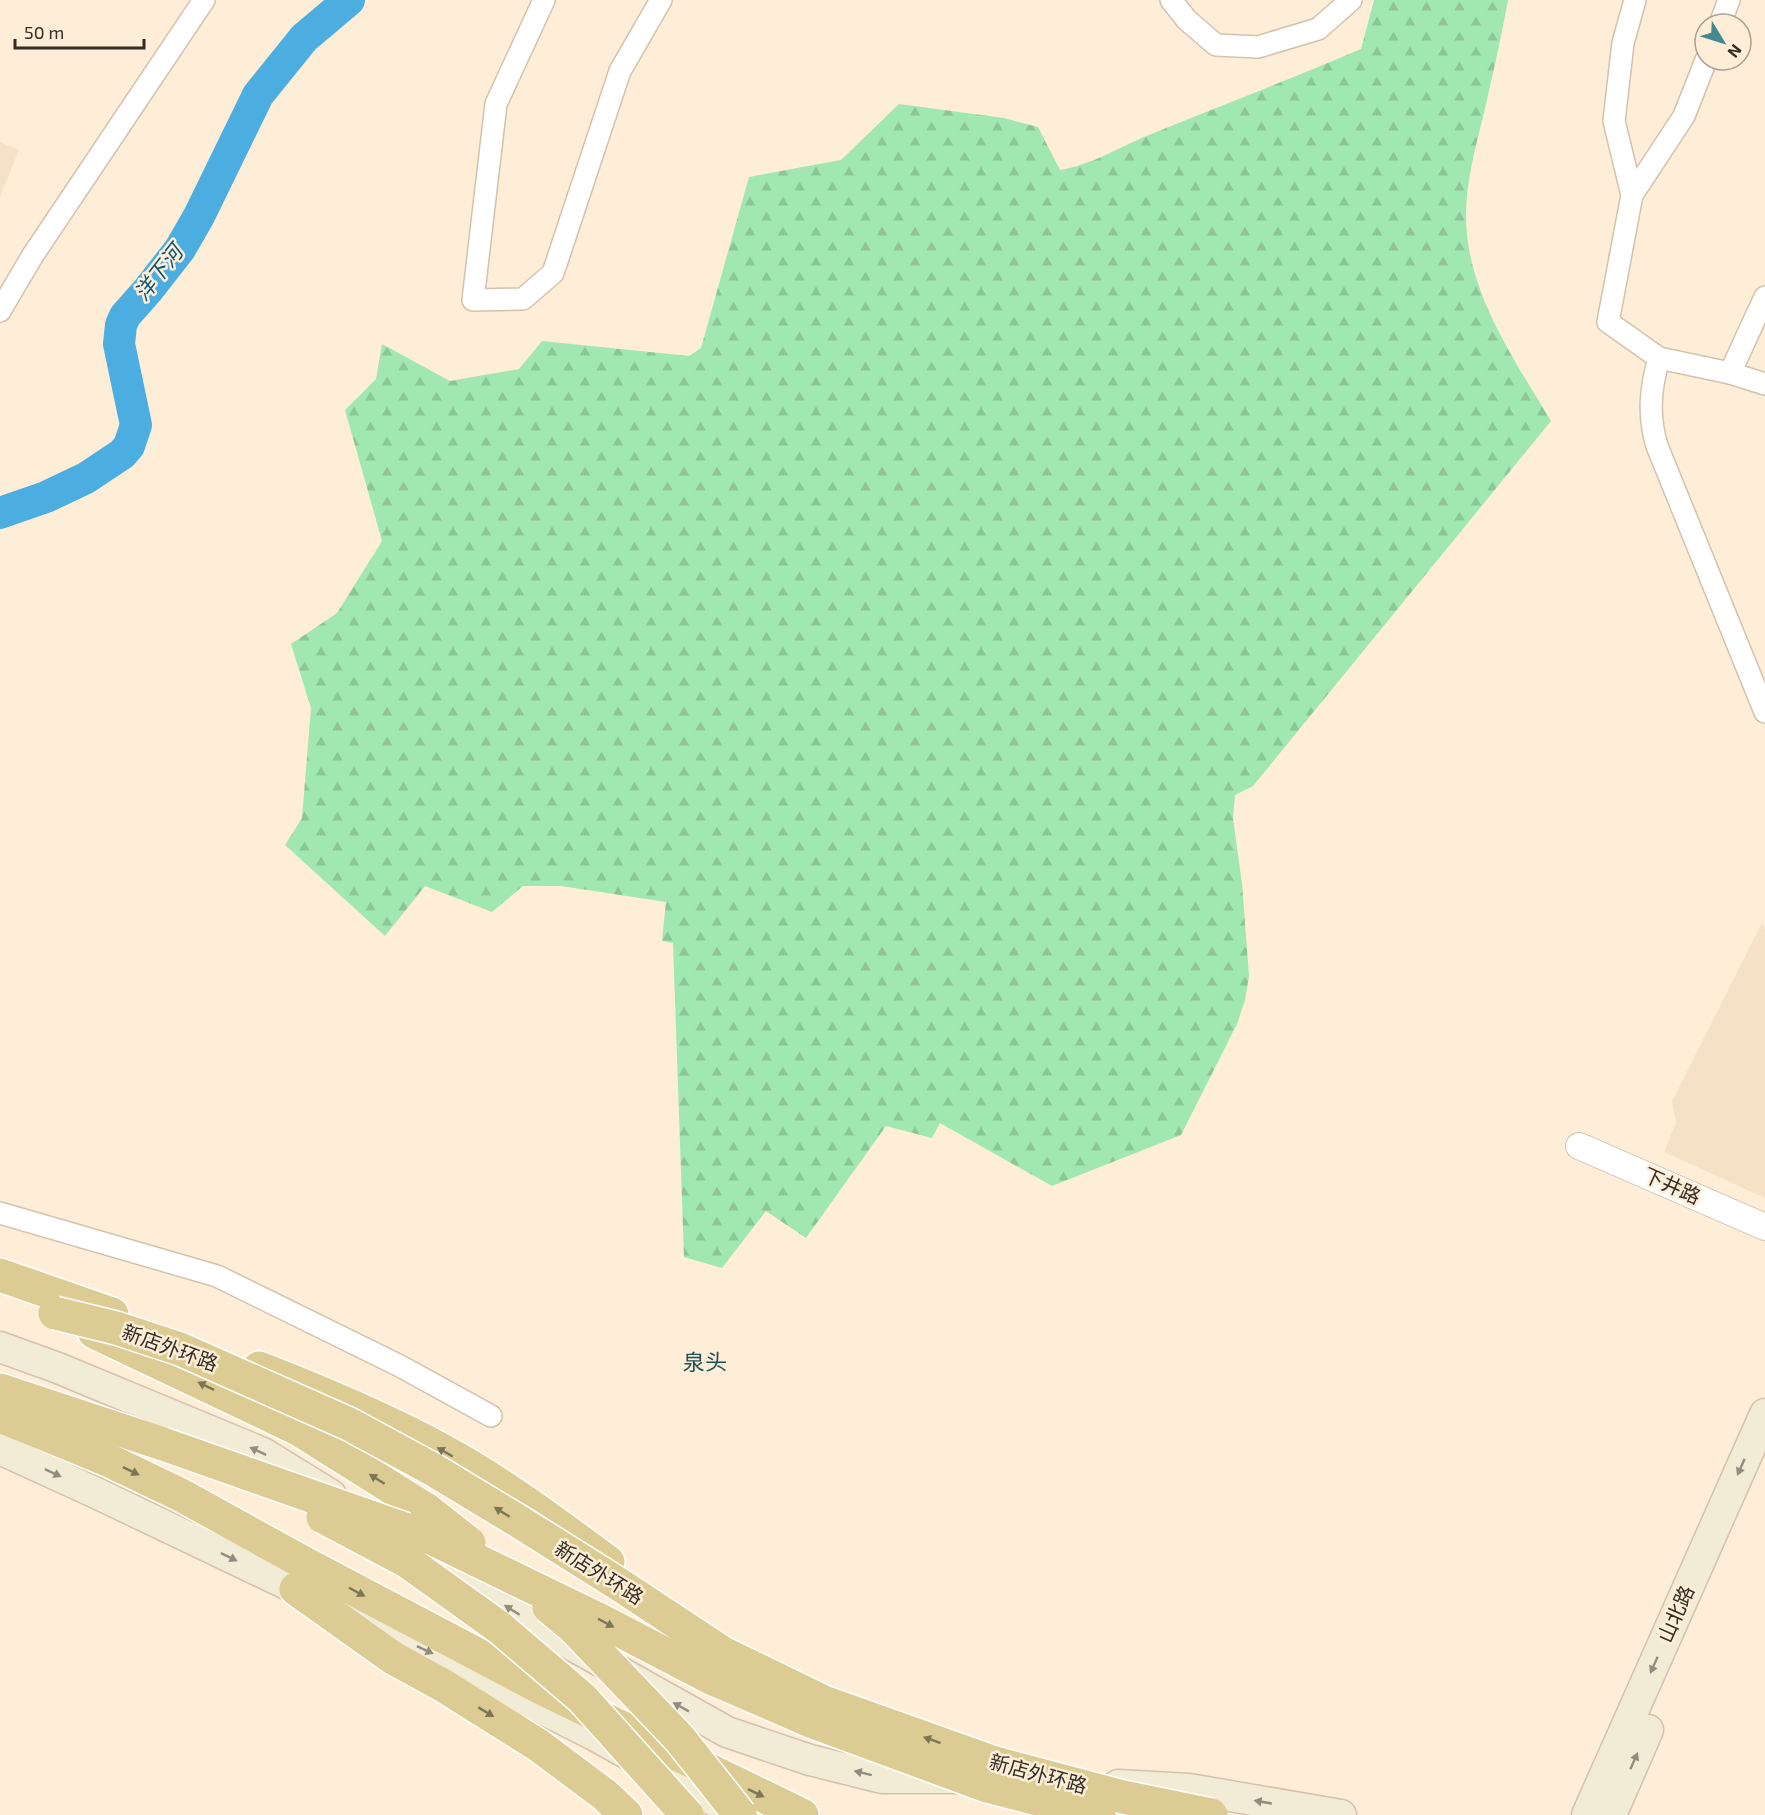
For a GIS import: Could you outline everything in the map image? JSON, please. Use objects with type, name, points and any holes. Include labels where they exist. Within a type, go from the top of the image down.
[{"type":"highway","points":[[0,1275],[191,1342],[284,1377],[378,1417],[444,1450],[529,1504],[666,1605]]},
{"type":"highway","name":"新店外环路","points":[[0,1295],[180,1349],[349,1424],[432,1469],[620,1585],[723,1653],[824,1702],[995,1763],[1124,1797],[1211,1815]]},
{"type":"highway","points":[[55,1313],[298,1430],[427,1510],[574,1628],[680,1738],[741,1815]]},
{"type":"highway","name":"新店外环路","points":[[0,1390],[163,1444],[433,1539],[596,1618],[711,1678],[813,1722],[987,1786],[1099,1815]]},
{"type":"highway","points":[[0,1416],[110,1461],[179,1494],[301,1577],[393,1658],[444,1686],[538,1745],[604,1795],[626,1815]]},
{"type":"highway","points":[[163,1444],[306,1508],[408,1562],[500,1628],[582,1698],[687,1815]]},
{"type":"highway","points":[[301,1577],[541,1688],[802,1815]]},
{"type":"main road","points":[[0,1347],[58,1368],[263,1453],[536,1625],[727,1732],[810,1760],[882,1778],[1005,1779],[1189,1789],[1341,1815]]},
{"type":"main road","name":"山北路","points":[[1587,1815],[1765,1414]]},
{"type":"main road","points":[[0,1449],[84,1487],[301,1577],[454,1664],[594,1735],[741,1815]]},
{"type":"main road","name":"山北路","points":[[1611,1815],[1765,1462]]},
{"type":"main road","points":[[666,1605],[852,1748],[1005,1779]]},
{"type":"street","points":[[0,311],[33,255],[204,0]]},
{"type":"street","points":[[544,0],[496,104],[473,300],[523,299],[553,273],[620,71],[661,0]]},
{"type":"street","points":[[1171,0],[1187,20],[1216,45],[1258,47],[1318,29],[1351,0]]},
{"type":"street","points":[[1632,195],[1614,121],[1623,43],[1635,0]]},
{"type":"street","points":[[1701,72],[1684,116],[1632,195],[1608,322],[1659,358],[1730,373],[1765,384]]},
{"type":"street","points":[[1730,373],[1765,297]]},
{"type":"street","points":[[1659,358],[1651,396],[1650,416],[1656,447],[1765,712]]},
{"type":"street","name":"下井路","points":[[1579,1146],[1765,1227]]},
{"type":"street","points":[[0,1213],[217,1276],[400,1366],[491,1416]]},
{"type":"shaded area","points":[[0,142],[19,150],[0,197]]},
{"type":"shaded area","points":[[1762,923],[1765,930],[1765,1198],[1664,1152],[1676,1123],[1672,1101]]},
{"type":"green space","points":[[1374,0],[1508,0],[1469,178],[1466,203],[1468,244],[1474,271],[1495,323],[1551,421],[1253,786],[1235,795],[1233,818],[1242,884],[1249,976],[1245,1000],[1237,1024],[1181,1135],[1052,1186],[940,1123],[932,1138],[886,1126],[806,1238],[766,1211],[722,1268],[684,1257],[673,943],[662,941],[666,902],[561,886],[523,886],[492,912],[425,886],[385,936],[285,845],[302,818],[311,708],[291,644],[337,613],[382,541],[345,410],[376,379],[382,344],[450,381],[519,369],[542,341],[689,356],[701,348],[749,177],[841,160],[899,104],[1004,118],[1038,127],[1060,170],[1072,168],[1361,49]]},
{"type":"waterway","name":"洋下河","points":[[0,513],[46,497],[86,478],[122,454],[129,446],[136,425],[119,344],[121,325],[125,316],[180,249],[199,216],[258,95],[304,38],[349,0]]},
{"type":"district","name":"泉头","points":[[705,1362]]}]
